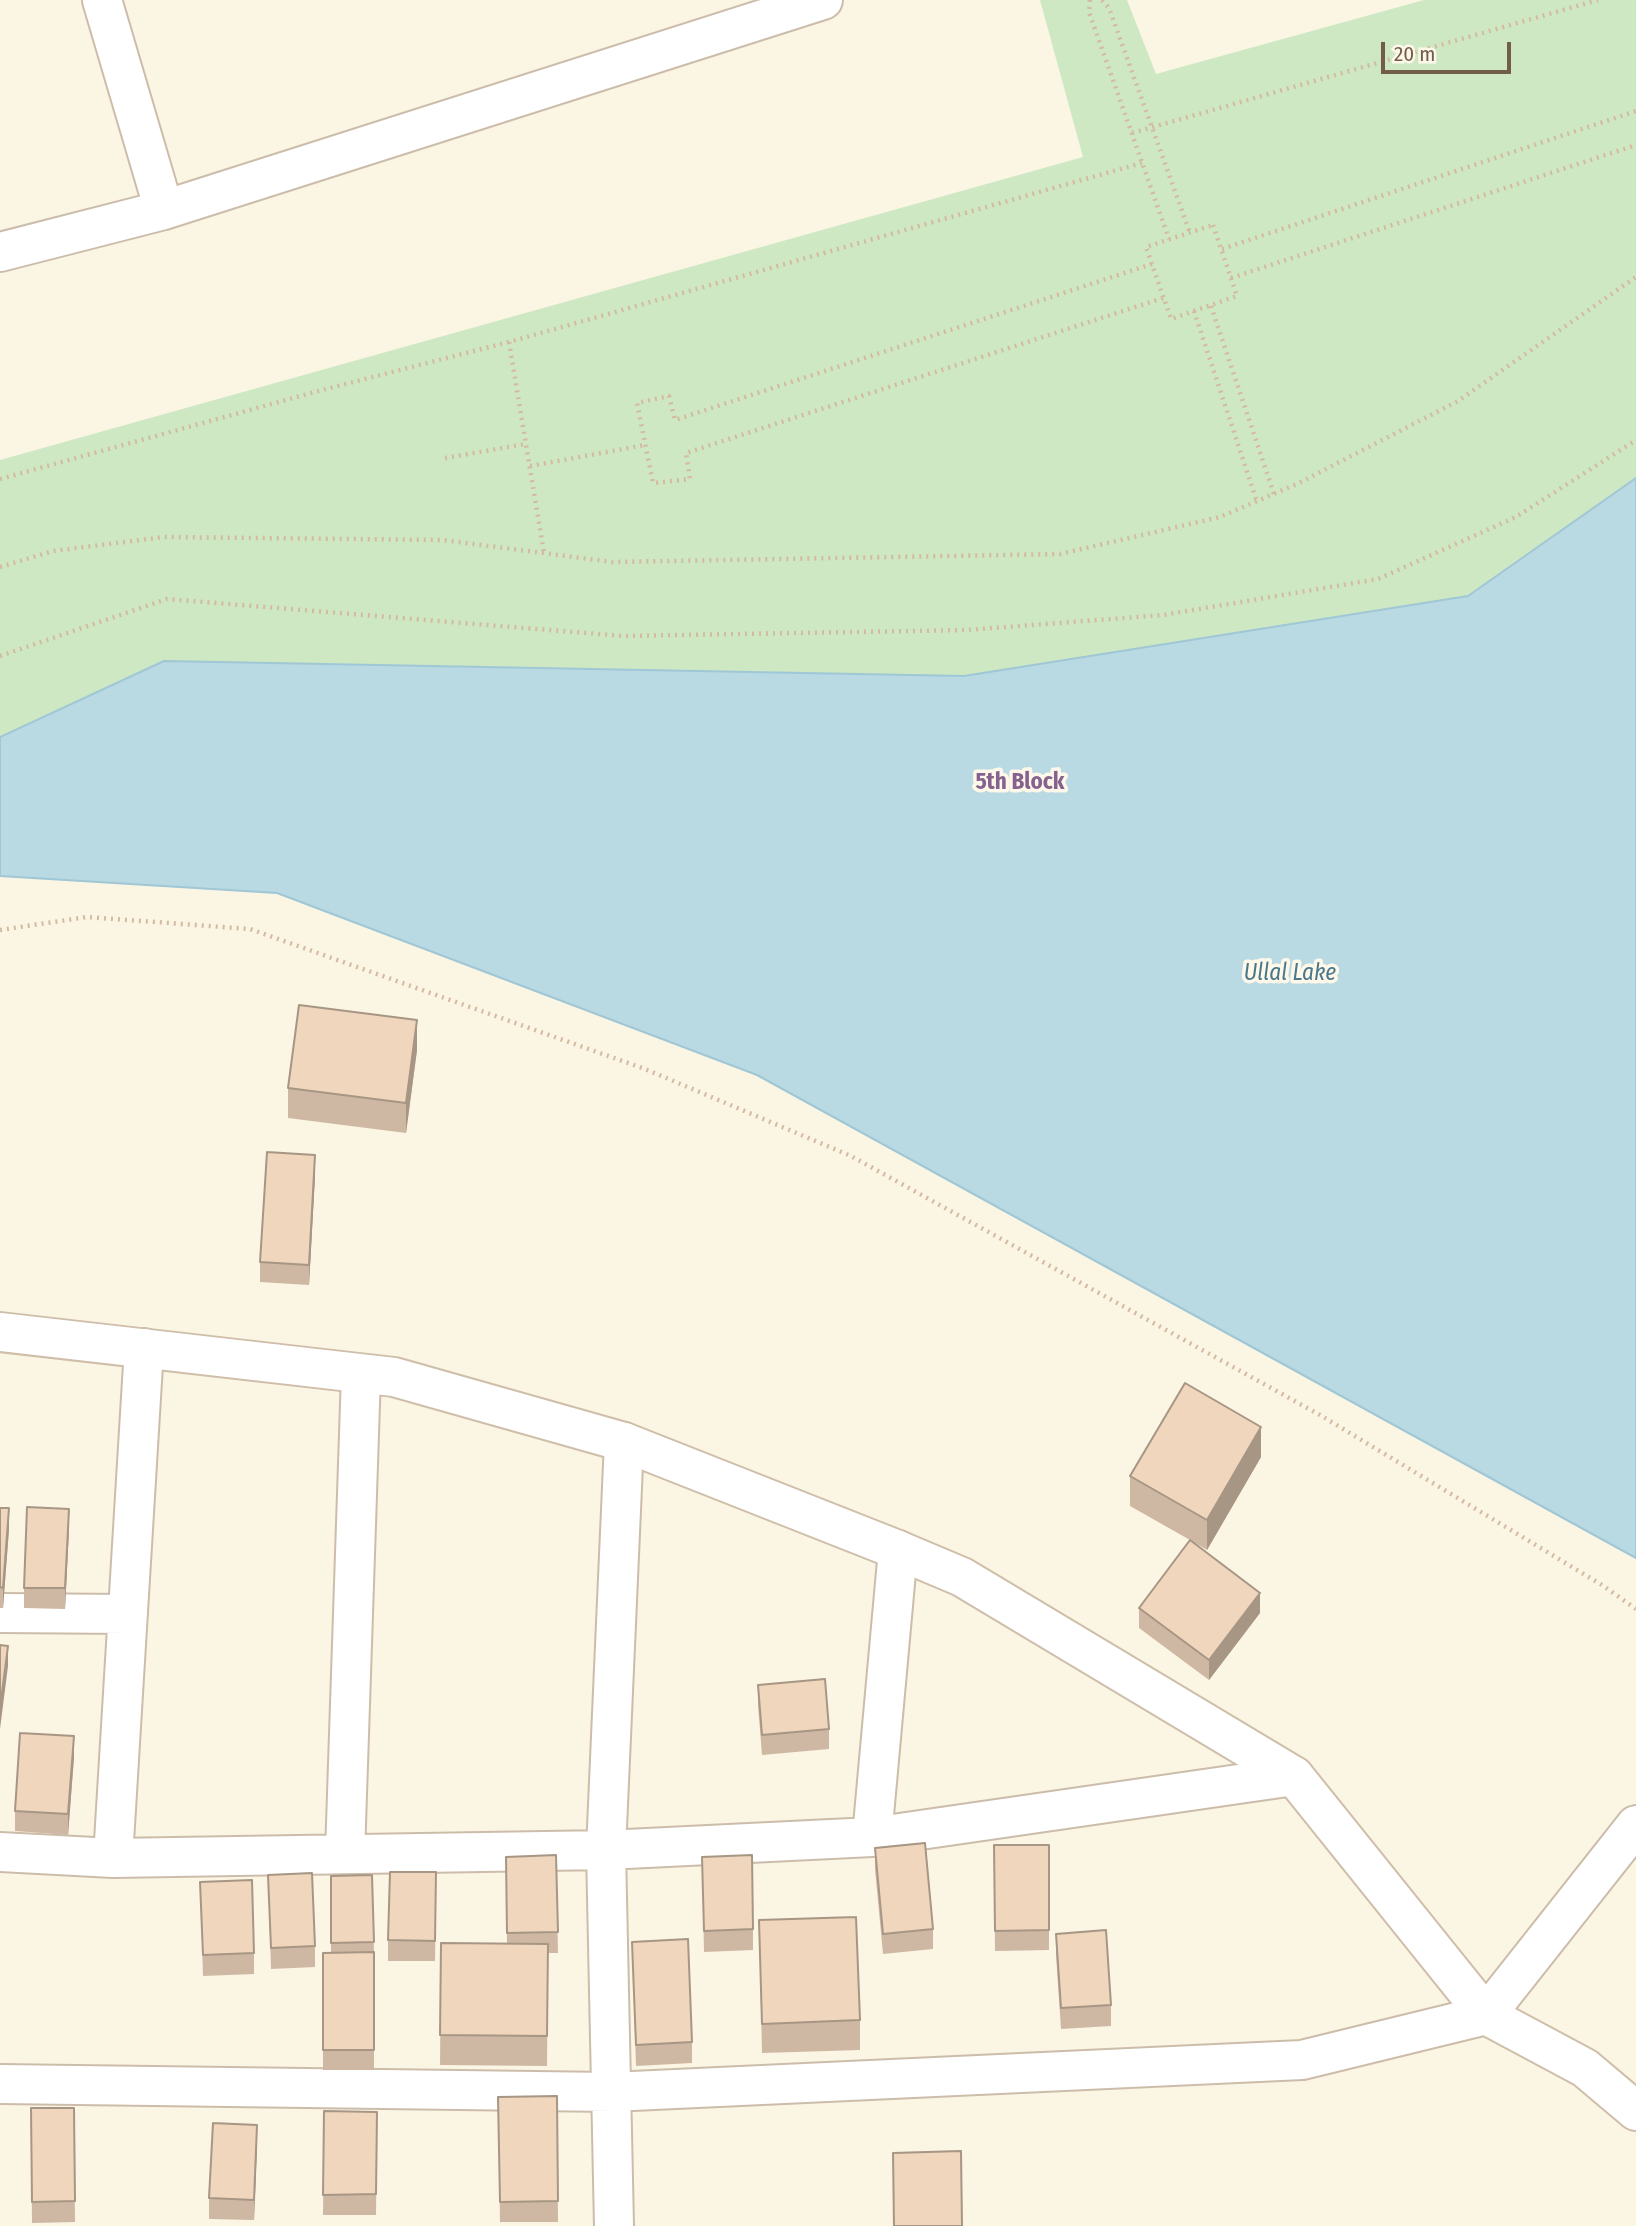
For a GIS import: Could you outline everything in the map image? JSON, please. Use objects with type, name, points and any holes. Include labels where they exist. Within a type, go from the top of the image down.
[{"type":"street","points":[[102,0],[163,210]]},
{"type":"street","points":[[0,252],[163,210],[823,0]]},
{"type":"street","points":[[0,1332],[394,1377],[624,1442],[962,1577],[1293,1776],[1486,2015],[1585,2068],[1636,2112]]},
{"type":"street","points":[[113,1858],[144,1348]]},
{"type":"street","points":[[345,1854],[361,1374]]},
{"type":"street","points":[[614,2226],[606,1850],[624,1442]]},
{"type":"street","points":[[872,1837],[898,1550]]},
{"type":"street","points":[[0,1613],[128,1614]]},
{"type":"street","points":[[0,1852],[113,1858],[606,1850],[872,1837],[1293,1776]]},
{"type":"street","points":[[0,2084],[611,2092],[1302,2060],[1486,2015],[1636,1825]]},
{"type":"path","points":[[1090,0],[1089,12],[1169,239]]},
{"type":"path","points":[[1102,0],[1109,8],[1190,233]]},
{"type":"path","points":[[1132,134],[1598,0]]},
{"type":"path","points":[[1222,249],[1636,111]]},
{"type":"path","points":[[1231,278],[1636,145]]},
{"type":"path","points":[[0,479],[313,392],[509,342],[1142,163]]},
{"type":"path","points":[[1213,225],[1222,249],[1237,296],[1171,319],[1146,247],[1213,225]]},
{"type":"path","points":[[1152,264],[675,420],[669,396],[637,402],[653,483],[690,479],[686,453],[1163,298]]},
{"type":"path","points":[[0,567],[53,551],[164,537],[443,540],[612,562],[1060,554],[1220,517],[1274,494],[1458,401],[1636,277]]},
{"type":"path","points":[[1211,306],[1274,494]]},
{"type":"path","points":[[1194,312],[1257,502]]},
{"type":"path","points":[[509,342],[544,553]]},
{"type":"path","points":[[0,656],[167,599],[623,636],[967,630],[1163,615],[1378,579],[1516,517],[1636,440]]},
{"type":"path","points":[[445,458],[526,444]]},
{"type":"path","points":[[530,466],[645,445]]},
{"type":"path","points":[[0,930],[87,916],[250,929],[645,1069],[863,1163],[1320,1415],[1602,1585],[1636,1609]]},
{"type":"green space","points":[[1040,0],[1127,0],[1156,74],[1424,0],[1636,0],[1636,478],[1468,596],[964,676],[164,661],[0,737],[0,460],[1083,157]]},
{"type":"water","name":"Ullal Lake","points":[[1636,478],[1636,1558],[757,1075],[277,893],[0,876],[0,737],[164,661],[964,676],[1468,596]]},
{"type":"building","points":[[299,1005],[417,1020],[406,1103],[288,1088]]},
{"type":"building","points":[[267,1152],[315,1155],[309,1265],[260,1262]]},
{"type":"building","points":[[1185,1383],[1261,1427],[1207,1520],[1130,1476]]},
{"type":"building","points":[[27,1507],[69,1509],[65,1588],[24,1588]]},
{"type":"building","points":[[0,1508],[9,1508],[3,1588],[0,1587]]},
{"type":"building","points":[[1190,1540],[1260,1593],[1209,1660],[1139,1608]]},
{"type":"building","points":[[0,1645],[8,1646],[0,1708]]},
{"type":"building","points":[[825,1679],[829,1729],[762,1735],[758,1685]]},
{"type":"building","points":[[20,1733],[74,1736],[68,1814],[15,1811]]},
{"type":"building","points":[[925,1843],[933,1929],[883,1934],[875,1848]]},
{"type":"building","points":[[994,1845],[1049,1845],[1049,1930],[995,1931]]},
{"type":"building","points":[[556,1855],[558,1932],[507,1933],[506,1857]]},
{"type":"building","points":[[752,1855],[753,1929],[704,1931],[702,1857]]},
{"type":"building","points":[[390,1872],[436,1872],[435,1941],[388,1940]]},
{"type":"building","points":[[312,1873],[315,1946],[271,1948],[268,1875]]},
{"type":"building","points":[[372,1875],[374,1942],[331,1943],[331,1876]]},
{"type":"building","points":[[252,1880],[254,1953],[203,1955],[200,1882]]},
{"type":"building","points":[[856,1917],[860,2020],[762,2024],[759,1920]]},
{"type":"building","points":[[1106,1930],[1111,2005],[1061,2008],[1056,1934]]},
{"type":"building","points":[[688,1939],[692,2042],[636,2045],[632,1942]]},
{"type":"building","points":[[441,1943],[548,1944],[547,2036],[440,2035]]},
{"type":"building","points":[[374,1952],[374,2050],[323,2050],[323,1953]]},
{"type":"building","points":[[557,2096],[558,2201],[500,2202],[498,2097]]},
{"type":"building","points":[[31,2108],[74,2108],[75,2201],[32,2202]]},
{"type":"building","points":[[324,2111],[377,2112],[376,2194],[323,2195]]},
{"type":"building","points":[[213,2123],[257,2125],[254,2200],[209,2198]]},
{"type":"building","points":[[961,2151],[962,2226],[894,2226],[893,2153]]},
{"type":"district","name":"5th Block","points":[[1020,783]]}]
